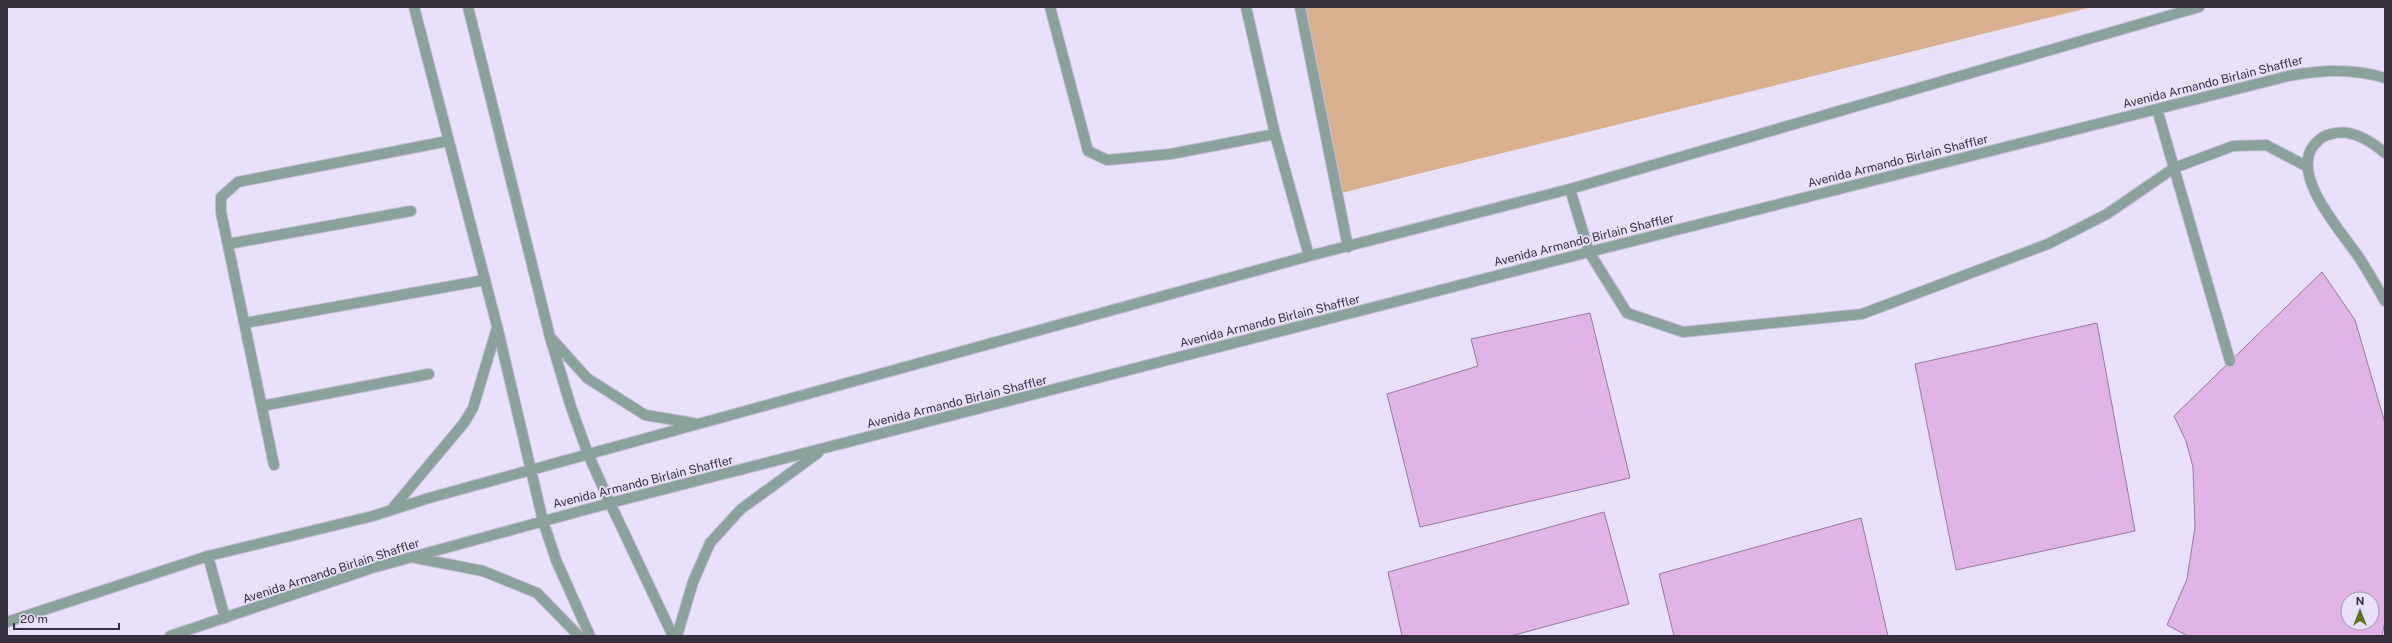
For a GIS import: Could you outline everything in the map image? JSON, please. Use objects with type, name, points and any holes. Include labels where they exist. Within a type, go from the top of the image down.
[{"type":"street","points":[[414,7],[497,326],[543,521],[556,560],[590,636]]},
{"type":"street","points":[[468,7],[550,337],[588,454],[673,636]]},
{"type":"street","points":[[1050,7],[1088,152],[1108,160],[1171,154],[1275,134]]},
{"type":"street","points":[[1246,7],[1275,134],[1309,256]]},
{"type":"street","points":[[1300,7],[1348,247]]},
{"type":"street","points":[[7,622],[208,556],[373,516],[392,509],[530,470],[1309,256],[1570,189],[2200,7]]},
{"type":"street","name":"Avenida Armando Birlain Shaffler","points":[[170,636],[372,568],[543,521],[1589,252],[2157,109],[2316,71],[2345,70],[2385,78]]},
{"type":"street","points":[[2157,109],[2230,361]]},
{"type":"street","points":[[2385,153],[2372,142],[2341,131],[2322,136],[2311,150],[2308,167],[2310,183],[2321,202],[2361,260],[2385,301]]},
{"type":"street","points":[[274,465],[228,244],[221,197],[238,182],[448,141]]},
{"type":"street","points":[[1570,189],[1589,252],[1627,313],[1684,332],[1862,314],[2048,244],[2107,214],[2174,168],[2233,146],[2266,144],[2308,167]]},
{"type":"street","points":[[228,244],[411,211]]},
{"type":"street","points":[[245,323],[485,280]]},
{"type":"street","points":[[392,509],[464,423],[473,408],[497,326]]},
{"type":"street","points":[[550,337],[587,378],[645,415],[697,424]]},
{"type":"street","points":[[262,406],[429,374]]},
{"type":"street","points":[[677,636],[692,582],[710,543],[741,509],[821,450]]},
{"type":"street","points":[[208,556],[225,618]]},
{"type":"street","points":[[414,557],[483,571],[537,593],[579,636]]},
{"type":"shaded area","points":[[1304,7],[2092,7],[1337,194]]},
{"type":"building","points":[[2322,272],[2355,320],[2385,423],[2385,621],[2382,636],[2188,636],[2167,625],[2187,579],[2195,527],[2193,467],[2186,441],[2174,416]]},
{"type":"building","points":[[1590,313],[1630,478],[1420,527],[1387,394],[1478,366],[1471,339]]},
{"type":"building","points":[[2097,323],[2135,531],[1956,570],[1915,364]]},
{"type":"building","points":[[1604,512],[1629,604],[1511,636],[1402,636],[1388,572]]},
{"type":"building","points":[[1861,518],[1888,636],[1674,636],[1659,574]]}]
